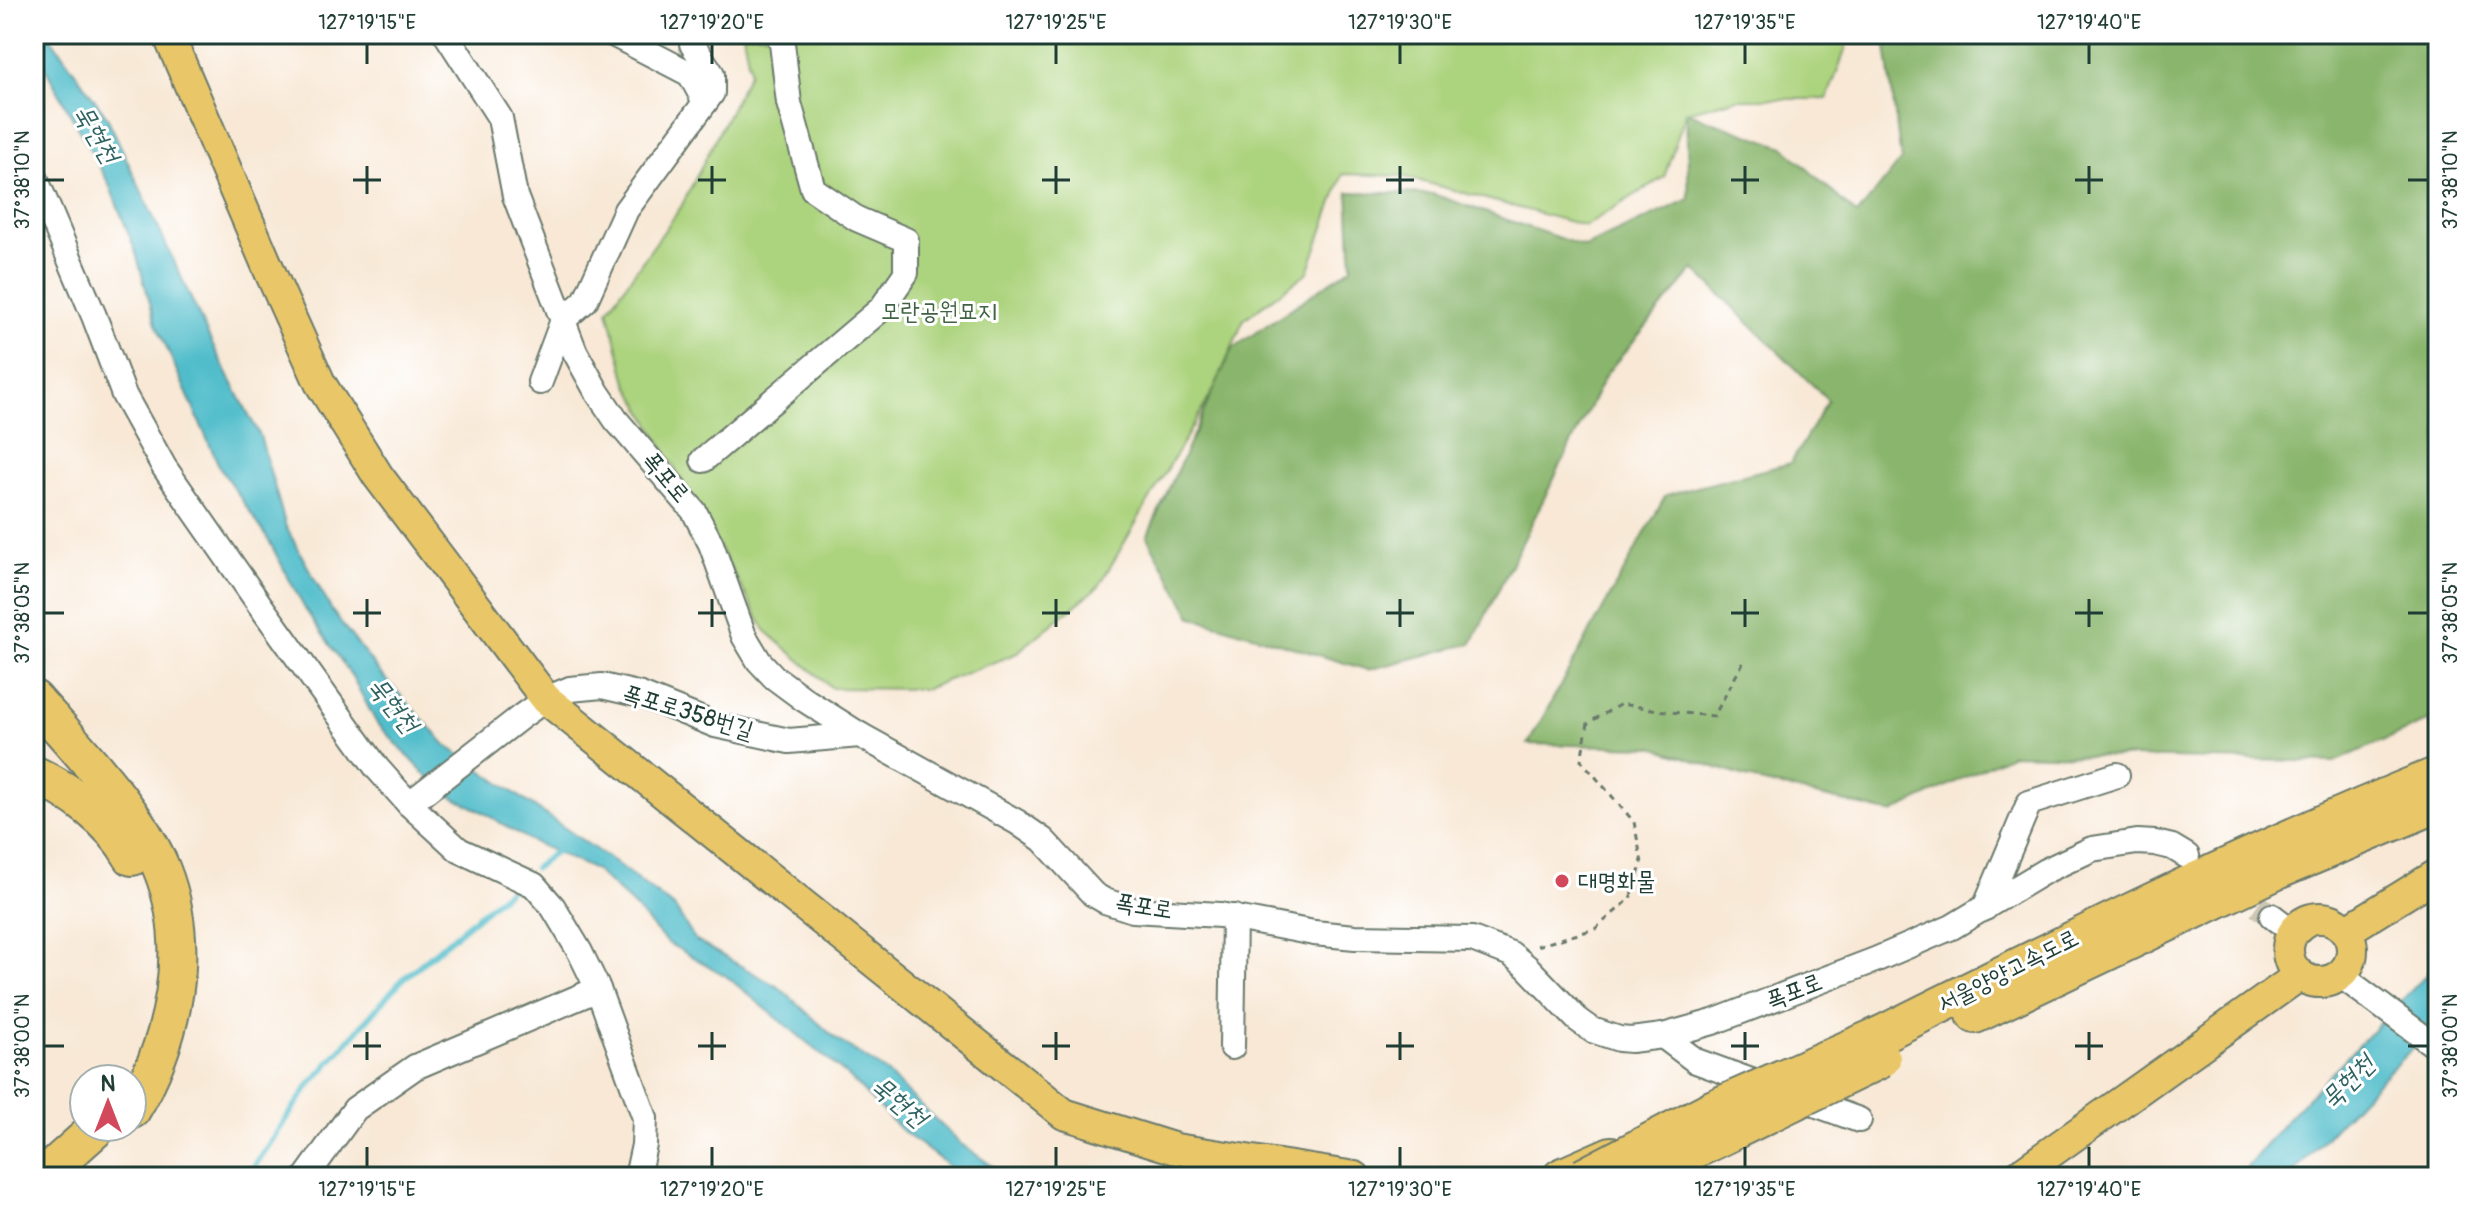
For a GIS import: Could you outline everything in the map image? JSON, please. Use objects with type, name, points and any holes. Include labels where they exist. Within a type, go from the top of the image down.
[{"type":"highway","points":[[34,699],[126,810],[161,868],[173,908],[177,971],[170,1014],[148,1082]]},
{"type":"highway","points":[[34,774],[67,793],[108,825],[125,845],[140,872],[151,906],[158,974],[148,1035],[136,1063]]},
{"type":"highway","name":"서울양양고속도로","points":[[1639,1177],[1890,1043],[2087,932],[2351,810],[2438,775]]},
{"type":"highway","name":"서울양양고속도로","points":[[1583,1177],[1714,1108],[1890,1043],[2277,871],[2438,804]]},
{"type":"highway","points":[[1561,1177],[1714,1108]]},
{"type":"highway","points":[[42,1177],[82,1143]]},
{"type":"highway","points":[[73,1177],[105,1143]]},
{"type":"main road","points":[[168,34],[320,383],[378,476],[534,708],[1064,1114],[1176,1149],[1355,1177]]},
{"type":"main road","points":[[2346,931],[2438,874]]},
{"type":"main road","points":[[2314,918],[2332,920],[2346,931],[2351,941],[2352,955],[2346,978],[2322,982],[2300,975],[2293,967],[2289,956],[2290,939],[2282,924],[2301,924],[2314,918]]},
{"type":"main road","points":[[2016,1177],[2300,975]]},
{"type":"street","name":"폭포로","points":[[446,34],[500,118],[515,196],[575,352],[616,420],[694,511],[711,544],[744,636],[759,661],[774,677],[805,700],[860,735],[1017,822],[1043,840],[1093,894],[1105,901],[1133,910],[1234,917],[1295,931],[1355,937],[1472,939],[1511,954],[1592,1030],[1631,1040],[1663,1036],[1713,1022],[1875,960],[1952,927],[2045,871],[2092,849],[2137,842],[2155,843],[2172,847],[2187,856]]},
{"type":"street","points":[[613,34],[690,74],[705,102]]},
{"type":"street","points":[[540,382],[563,320],[585,301],[626,210],[712,93],[712,74],[692,44],[692,34]]},
{"type":"street","points":[[703,460],[881,309],[906,273],[906,240],[857,219],[813,189],[789,103],[782,43],[778,34]]},
{"type":"street","points":[[34,175],[124,395],[164,467],[377,768],[409,804],[459,850],[534,885],[553,907],[598,989],[645,1118],[644,1145],[637,1177]]},
{"type":"street","name":"폭포로358번길","points":[[409,804],[534,708],[570,689],[602,686],[641,695],[715,725],[789,741],[860,735]]},
{"type":"street","points":[[1985,908],[2029,803],[2117,775]]},
{"type":"street","points":[[1232,1047],[1234,917]]},
{"type":"street","points":[[2346,978],[2438,1048]]},
{"type":"street","points":[[306,1177],[355,1109],[415,1067],[598,989]]},
{"type":"street","points":[[1663,1036],[1696,1061],[1859,1120]]},
{"type":"path","points":[[1511,954],[1595,929],[1630,899],[1642,863],[1634,822],[1581,760],[1588,723],[1621,704],[1714,716],[1744,661]]},
{"type":"green space","name":"모란공원묘지","points":[[743,34],[1844,34],[1846,48],[1827,99],[1736,99],[1686,112],[1664,177],[1585,226],[1402,176],[1343,174],[1308,272],[1244,319],[1216,386],[1099,586],[1015,654],[925,689],[832,688],[765,630],[627,382],[608,310],[681,207],[750,71]]},
{"type":"green space","points":[[1887,34],[2438,34],[2438,717],[2334,762],[2012,754],[1892,813],[1764,783],[1653,747],[1528,744],[1666,495],[1791,463],[1828,400],[1694,269],[1606,374],[1472,643],[1368,670],[1192,617],[1147,537],[1232,349],[1352,267],[1348,192],[1433,194],[1585,247],[1689,199],[1686,112],[1784,147],[1857,215],[1901,160]]},
{"type":"water","name":"묵현천","points":[[34,34],[48,34],[107,117],[213,346],[260,436],[286,527],[332,611],[380,673],[447,746],[675,908],[695,940],[780,988],[835,1038],[885,1071],[961,1144],[1008,1177],[963,1177],[900,1129],[848,1076],[726,976],[666,942],[631,903],[595,870],[533,842],[442,792],[376,722],[353,678],[305,609],[267,537],[220,468],[156,324],[135,250],[108,182],[34,48]]},
{"type":"water","name":"묵현천","points":[[2438,963],[2438,1023],[2362,1098],[2289,1177],[2239,1177],[2287,1119]]},
{"type":"waterway","points":[[535,868],[560,848]]},
{"type":"waterway","points":[[247,1177],[308,1087],[401,981],[510,889]]},
{"type":"tunnel","points":[[2228,885],[2272,916]]},
{"type":"place","name":"대명화물","points":[[1562,881]]}]
